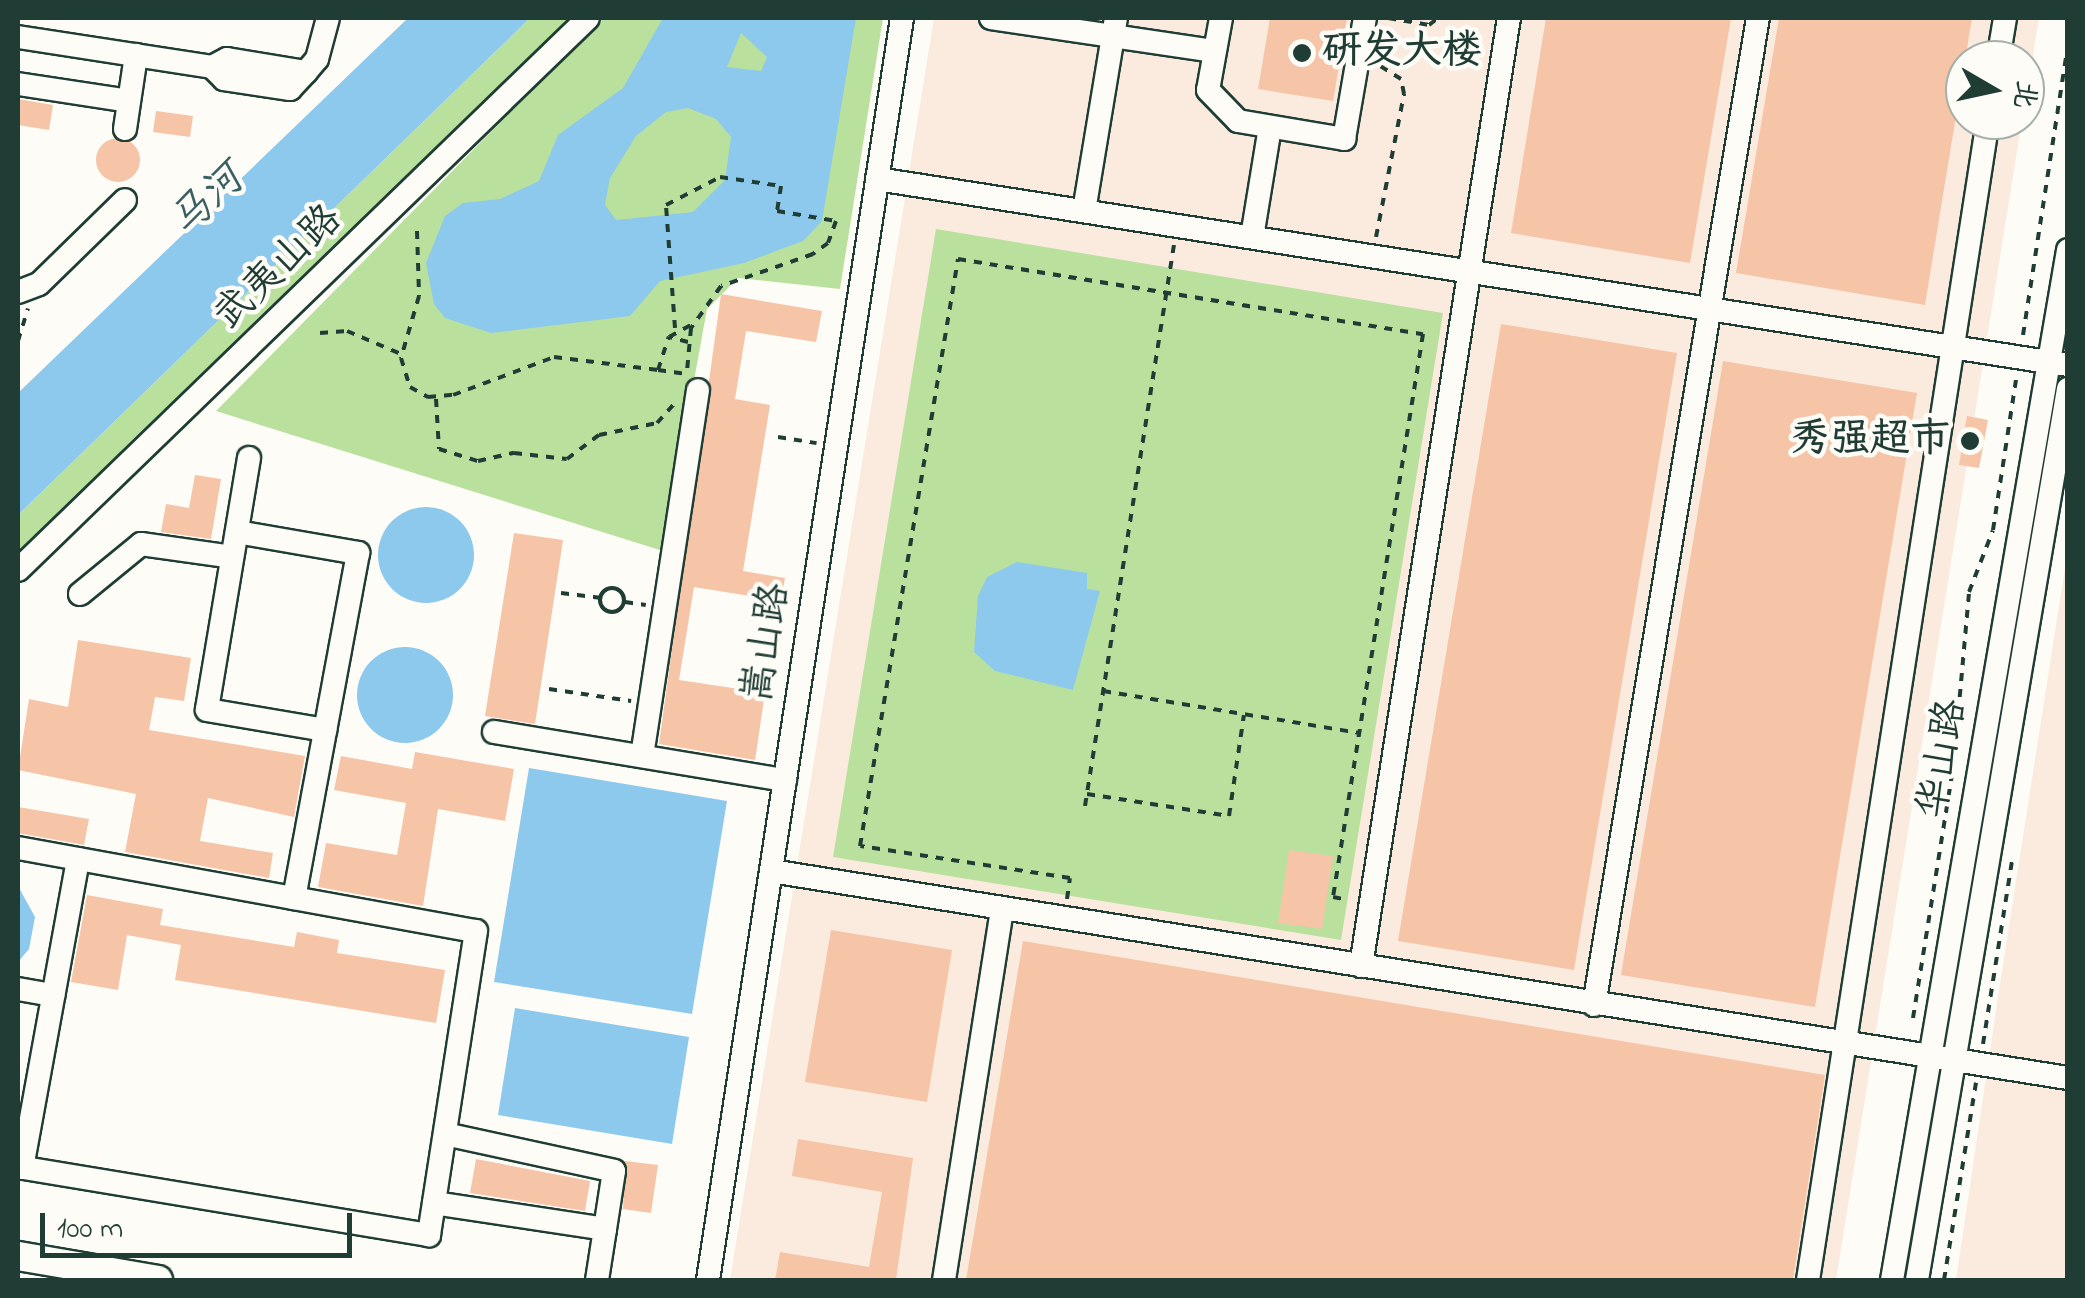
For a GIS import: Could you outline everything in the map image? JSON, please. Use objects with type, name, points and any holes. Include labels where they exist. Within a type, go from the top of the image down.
[{"type":"main road","points":[[18,1256],[54,1272],[158,1280]]},
{"type":"street","points":[[18,37],[212,68],[227,59],[298,80],[323,48],[328,18]]},
{"type":"street","name":"武夷山路","points":[[18,570],[588,18]]},
{"type":"street","name":"嵩山路","points":[[708,1280],[902,18]]},
{"type":"street","points":[[991,18],[1114,27],[1215,51]]},
{"type":"street","points":[[1220,18],[1208,90],[1238,121],[1344,140],[1365,18]]},
{"type":"street","points":[[1361,966],[1467,271],[1510,18]]},
{"type":"street","points":[[1594,1004],[1758,18]]},
{"type":"street","points":[[1084,211],[1114,27]]},
{"type":"street","points":[[124,129],[136,56]]},
{"type":"street","points":[[18,84],[129,102]]},
{"type":"street","points":[[1252,237],[1270,127]]},
{"type":"street","points":[[1808,1280],[1848,1043],[1985,140]]},
{"type":"street","points":[[877,179],[2059,364]]},
{"type":"street","points":[[22,293],[125,200]]},
{"type":"street","name":"华山路","points":[[1892,1280],[2059,364],[2068,250]]},
{"type":"street","points":[[642,756],[688,386]]},
{"type":"street","name":"华山路","points":[[1917,1280],[2068,389]]},
{"type":"street","points":[[249,458],[207,710],[325,730]]},
{"type":"street","points":[[237,532],[358,553],[294,898]]},
{"type":"street","points":[[80,594],[142,544],[232,557]]},
{"type":"street","points":[[494,732],[785,780]]},
{"type":"street","points":[[18,848],[78,858],[476,931],[430,1235],[20,1168],[78,858]]},
{"type":"street","points":[[771,871],[2068,1078]]},
{"type":"street","points":[[944,1280],[1002,908]]},
{"type":"street","points":[[18,989],[53,995]]},
{"type":"street","points":[[445,1134],[566,1154],[574,1164],[614,1170],[597,1280]]},
{"type":"street","points":[[434,1203],[605,1229]]},
{"type":"path","points":[[1388,18],[1438,18]]},
{"type":"path","points":[[1907,1052],[1954,761],[1969,592],[1993,530],[2068,43]]},
{"type":"path","points":[[1358,61],[1391,69],[1404,94],[1372,256]]},
{"type":"path","points":[[436,400],[435,433],[446,455],[543,460],[583,454],[599,434],[657,423],[688,386],[689,342],[694,322],[730,279],[812,254],[828,243],[836,221],[777,211],[781,186],[720,177],[666,205],[675,328],[658,370]]},
{"type":"path","points":[[1085,806],[1177,226]]},
{"type":"path","points":[[417,230],[419,296],[401,354],[410,387],[436,400],[554,356],[658,370],[688,386]]},
{"type":"path","points":[[1064,918],[1070,878],[860,846],[958,259],[1422,334],[1333,898],[1370,904]]},
{"type":"path","points":[[18,341],[29,312],[22,293]]},
{"type":"path","points":[[675,328],[694,322]]},
{"type":"path","points":[[320,333],[347,331],[401,354]]},
{"type":"path","points":[[669,337],[689,342]]},
{"type":"path","points":[[778,437],[836,445]]},
{"type":"path","points":[[561,593],[600,598],[612,588],[624,602],[610,612],[600,598]]},
{"type":"path","points":[[549,689],[650,704]]},
{"type":"path","points":[[1103,692],[1359,733]]},
{"type":"path","points":[[1087,794],[1228,816],[1244,714]]},
{"type":"shaded area","points":[[934,18],[2039,18],[2035,40],[1945,40],[1945,140],[2019,140],[1836,1280],[730,1280]]},
{"type":"shaded area","points":[[2067,555],[2067,1280],[1956,1280],[1999,990]]},
{"type":"green space","points":[[530,18],[578,18],[18,557],[18,515]]},
{"type":"green space","points":[[603,18],[883,18],[840,289],[738,278],[707,309],[663,551],[216,411]]},
{"type":"green space","points":[[936,229],[1443,313],[1341,940],[833,857]]},
{"type":"water","points":[[408,18],[530,18],[18,515],[18,393]]},
{"type":"water","points":[[663,18],[856,18],[822,221],[803,241],[744,263],[660,281],[630,316],[491,333],[445,318],[434,304],[426,263],[445,216],[463,203],[500,199],[539,181],[558,135],[623,88]],"holes":[[[741,33],[767,57],[761,71],[727,67]],[[688,108],[716,119],[731,137],[725,180],[693,212],[616,220],[605,205],[610,178],[636,136],[666,112]]]},
{"type":"water","points":[[426,507],[444,510],[460,521],[471,537],[471,573],[460,589],[444,600],[426,603],[408,600],[392,589],[381,573],[378,555],[381,537],[392,521],[408,510]]},
{"type":"water","points":[[1017,562],[1087,573],[1087,589],[1100,591],[1073,690],[995,671],[974,652],[978,596],[987,577]]},
{"type":"water","points":[[405,647],[423,651],[439,661],[449,677],[453,695],[449,713],[439,729],[423,739],[405,743],[387,739],[371,729],[361,713],[357,695],[361,677],[371,661],[387,651]]},
{"type":"water","points":[[529,768],[727,801],[692,1014],[494,982]]},
{"type":"water","points":[[18,886],[35,917],[29,949],[18,962]]},
{"type":"water","points":[[515,1008],[689,1037],[672,1144],[498,1115]]},
{"type":"building","name":"研发大楼","points":[[1270,18],[1347,18],[1333,101],[1258,89]]},
{"type":"building","points":[[1546,18],[1731,18],[1690,263],[1511,233]]},
{"type":"building","points":[[1779,18],[1972,18],[1968,40],[1945,40],[1945,140],[1952,140],[1925,305],[1736,273]]},
{"type":"building","points":[[18,99],[53,105],[49,130],[18,125]]},
{"type":"building","points":[[156,111],[193,116],[190,137],[153,132]]},
{"type":"building","points":[[118,138],[134,144],[140,160],[134,176],[118,182],[102,176],[96,160],[102,144]]},
{"type":"building","points":[[721,294],[822,311],[816,342],[746,331],[735,399],[770,405],[743,571],[785,578],[781,601],[694,587],[679,680],[765,693],[755,760],[659,744]]},
{"type":"building","points":[[1501,324],[1677,353],[1574,970],[1398,941]]},
{"type":"building","points":[[1723,361],[1917,393],[1815,1007],[1621,975]]},
{"type":"building","points":[[1967,416],[1988,420],[1979,468],[1959,465]]},
{"type":"building","points":[[195,475],[221,479],[211,539],[161,532],[166,504],[189,508]]},
{"type":"building","points":[[514,533],[563,540],[535,724],[485,716]]},
{"type":"building","points":[[78,640],[191,658],[184,701],[155,697],[149,730],[305,756],[294,817],[208,798],[200,841],[273,853],[269,878],[125,852],[136,794],[18,770],[29,699],[68,707]]},
{"type":"building","points":[[415,752],[514,769],[505,821],[438,809],[423,906],[318,887],[326,843],[397,855],[406,803],[334,790],[341,756],[412,769]]},
{"type":"building","points":[[18,807],[89,819],[84,845],[18,833]]},
{"type":"building","points":[[1289,850],[1333,856],[1322,929],[1278,923]]},
{"type":"building","points":[[87,895],[163,909],[160,925],[294,947],[297,932],[339,940],[337,953],[445,970],[436,1023],[175,980],[181,945],[127,935],[118,990],[71,982]]},
{"type":"building","points":[[831,930],[952,950],[927,1102],[805,1082]]},
{"type":"building","points":[[1023,941],[1825,1075],[1793,1280],[966,1280]]},
{"type":"building","points":[[798,1139],[913,1158],[896,1280],[775,1280],[780,1252],[869,1267],[882,1192],[792,1176]]},
{"type":"building","points":[[476,1159],[590,1181],[585,1211],[470,1193]]},
{"type":"building","points":[[625,1161],[658,1165],[651,1213],[623,1209]]},
{"type":"place","name":"研发大楼","points":[[1302,53]]},
{"type":"place","name":"秀强超市","points":[[1970,441]]},
{"type":"water label","name":"马河","points":[[208,202]]}]
